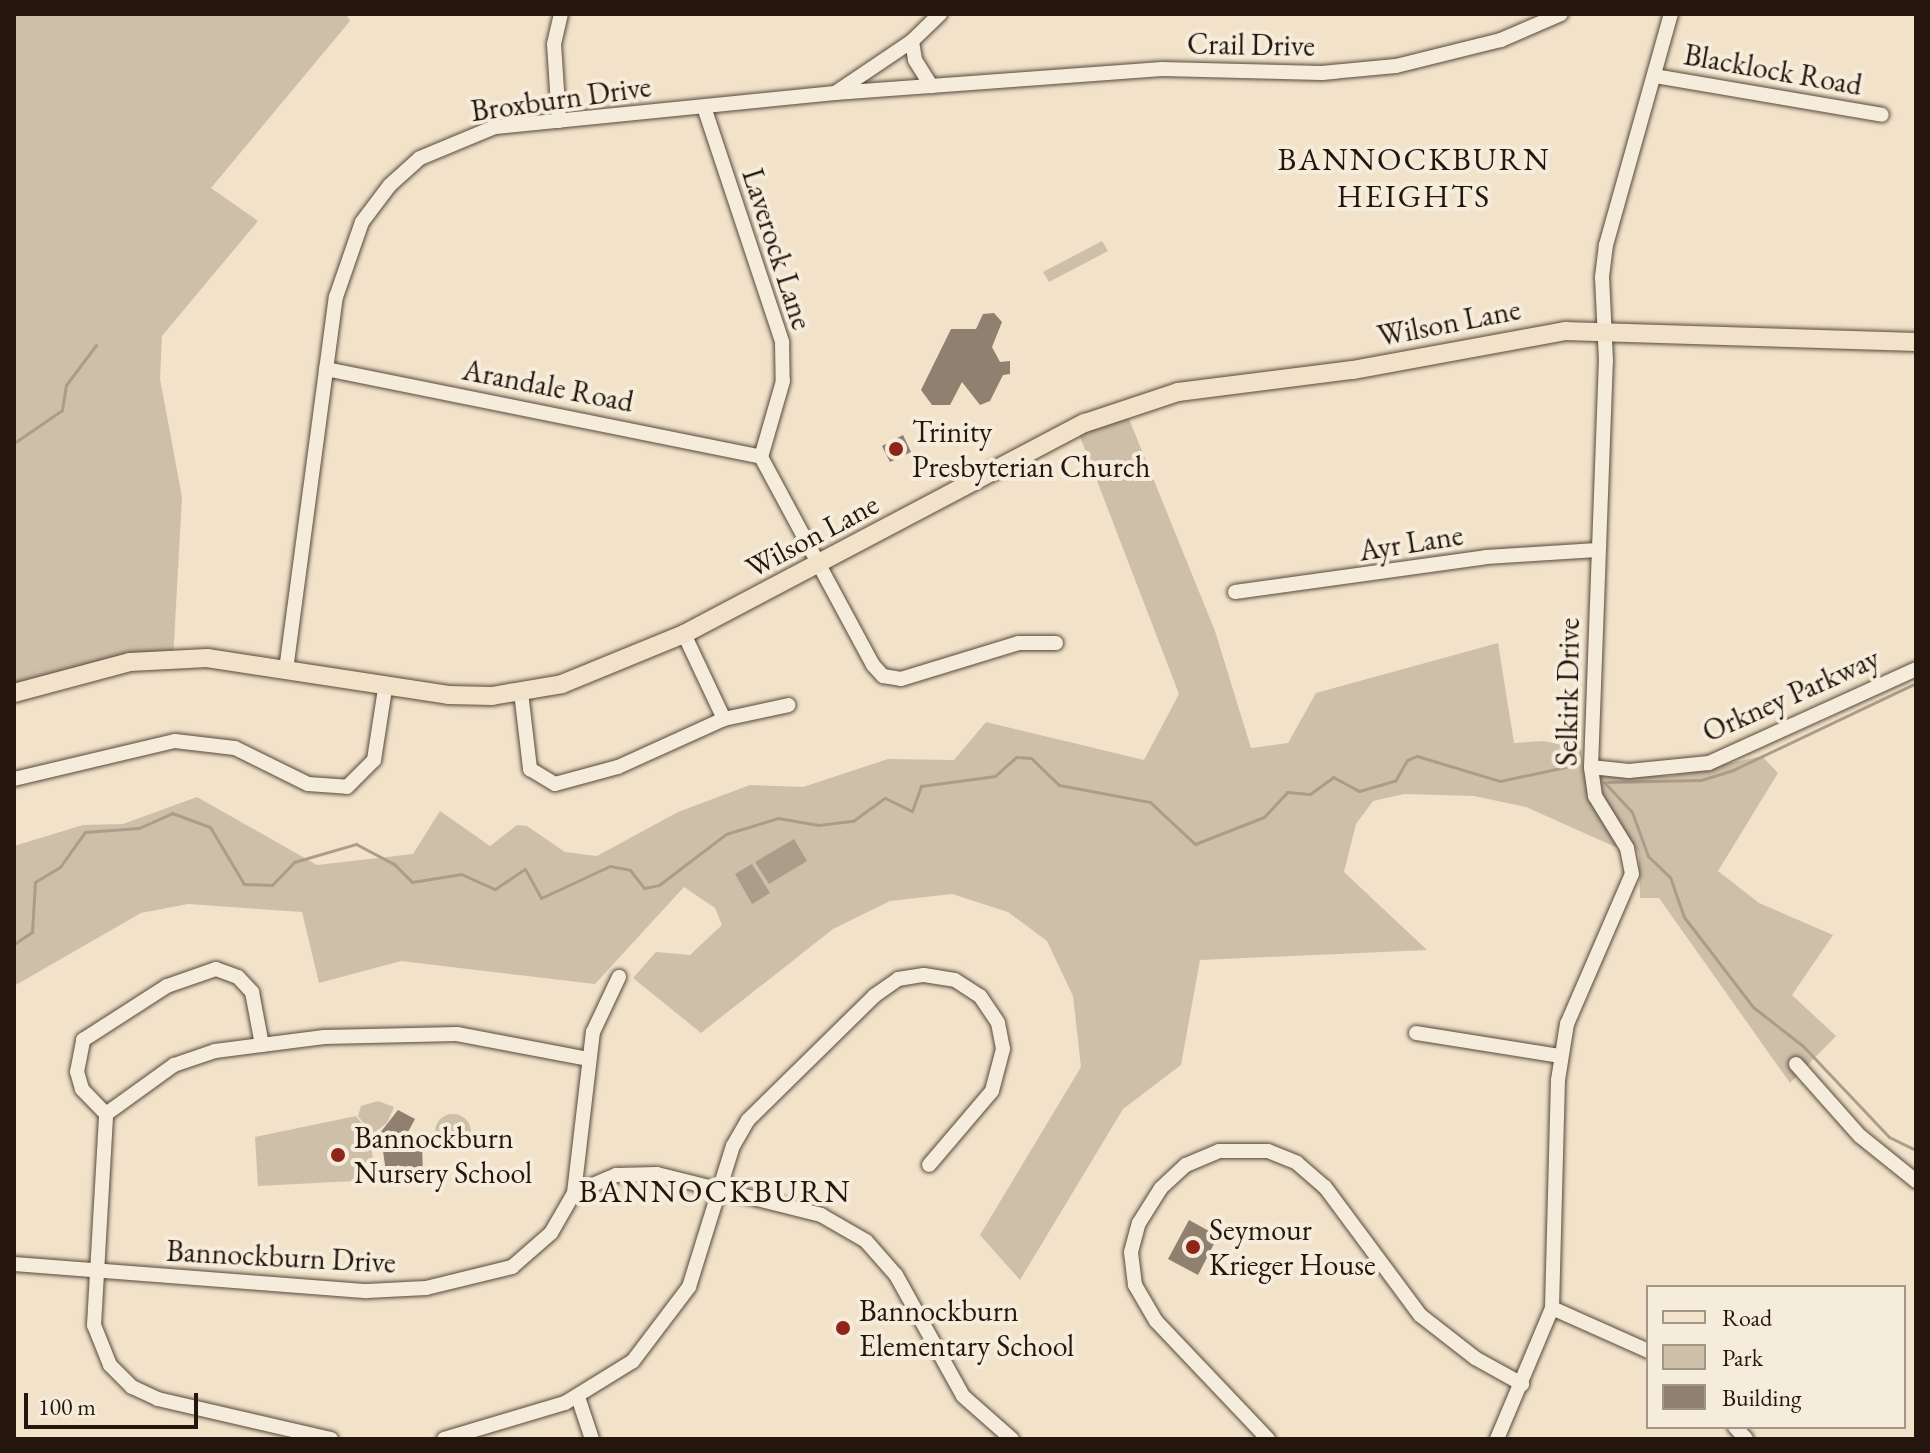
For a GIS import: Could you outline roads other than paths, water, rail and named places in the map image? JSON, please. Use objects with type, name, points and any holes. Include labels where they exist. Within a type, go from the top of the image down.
[{"type":"main road","name":"Wilson Lane","points":[[14,693],[130,662],[207,658],[385,689],[521,692],[594,674],[684,634],[1085,423],[1178,392],[1353,370],[1517,335],[1604,331],[1916,342]]},
{"type":"street","points":[[559,121],[554,44],[561,14]]},
{"type":"street","name":"Broxburn Drive","points":[[286,670],[326,369],[350,247],[390,185],[454,140],[495,127],[835,93],[912,41],[940,14]]},
{"type":"street","name":"Crail Drive","points":[[835,93],[1162,69],[1322,73],[1396,66],[1488,44],[1561,14]]},
{"type":"street","name":"Selkirk Drive","points":[[1497,1439],[1552,1308],[1560,1056],[1576,992],[1632,874],[1627,848],[1595,796],[1591,767],[1606,245],[1671,14]]},
{"type":"street","points":[[912,41],[915,60],[931,86]]},
{"type":"street","name":"Blacklock Road","points":[[1655,76],[1882,115]]},
{"type":"street","name":"Laverock Lane","points":[[704,107],[782,342],[783,381],[761,457]]},
{"type":"street","name":"Arandale Road","points":[[326,369],[761,457]]},
{"type":"street","points":[[761,457],[815,566],[873,665],[883,676],[901,679],[1019,643],[1056,643]]},
{"type":"street","name":"Ayr Lane","points":[[1235,592],[1486,557],[1597,550]]},
{"type":"street","points":[[684,634],[724,719]]},
{"type":"street","name":"Orkney Parkway","points":[[1591,767],[1629,771],[1709,763],[1916,669]]},
{"type":"street","points":[[14,779],[175,741],[235,748],[308,784],[347,787],[374,760],[385,689]]},
{"type":"street","points":[[521,692],[530,769],[545,783],[618,767],[724,719],[789,705]]},
{"type":"street","points":[[262,1045],[252,992],[238,977],[216,969],[167,986],[83,1040],[77,1072],[82,1089],[106,1114],[95,1272],[97,1339],[132,1387],[158,1399],[331,1439]]},
{"type":"street","points":[[444,1439],[578,1397],[633,1361],[674,1313],[702,1258],[720,1189],[748,1120],[874,996],[898,979],[924,975],[955,980],[980,996],[998,1023],[1003,1049],[992,1091],[929,1165]]},
{"type":"street","points":[[619,977],[602,1003],[588,1059],[574,1193],[637,1173],[720,1189],[821,1215],[866,1241],[896,1275],[963,1396],[1012,1439]]},
{"type":"street","points":[[106,1114],[174,1065],[262,1045],[431,1032],[588,1059]]},
{"type":"street","points":[[1416,1033],[1560,1056]]},
{"type":"street","points":[[1796,1064],[1860,1136],[1916,1181]]},
{"type":"street","points":[[1268,1439],[1156,1321],[1135,1285],[1131,1252],[1154,1199],[1186,1165],[1219,1151],[1268,1151],[1297,1163],[1325,1187],[1420,1315],[1475,1358],[1522,1384]]},
{"type":"street","name":"Bannockburn Drive","points":[[14,1264],[362,1291],[426,1288],[512,1267],[551,1233],[574,1193]]},
{"type":"street","points":[[1552,1308],[1646,1350]]},
{"type":"street","points":[[578,1397],[592,1439]]},
{"type":"waterway","points":[[14,443],[62,410],[66,385],[96,345]]},
{"type":"waterway","points":[[1607,782],[1701,780],[1733,770],[1916,683]]},
{"type":"waterway","points":[[14,944],[32,932],[35,882],[60,867],[85,832],[139,828],[172,813],[210,827],[244,884],[272,885],[294,862],[356,844],[394,864],[412,882],[461,874],[495,889],[525,869],[541,898],[610,866],[630,870],[644,888],[659,885],[726,834],[778,818],[818,825],[853,821],[885,798],[912,811],[921,786],[995,776],[1016,757],[1031,758],[1059,785],[1150,802],[1195,844],[1264,817],[1287,792],[1310,794],[1333,777],[1359,791],[1395,781],[1407,760],[1417,756],[1500,781],[1566,767]]},
{"type":"waterway","points":[[1604,782],[1632,812],[1648,856],[1670,877],[1684,917],[1753,1007],[1803,1046],[1889,1137],[1916,1150]]},
{"type":"place","name":"Trinity Presbyterian Church","points":[[896,449]]},
{"type":"place","name":"Bannockburn Nursery School","points":[[338,1155]]},
{"type":"place","name":"Seymour Krieger House","points":[[1193,1247]]},
{"type":"place","name":"Bannockburn Elementary School","points":[[843,1328]]},
{"type":"district","name":"BANNOCKBURN HEIGHTS","points":[[1414,178]]},
{"type":"district","name":"BANNOCKBURN","points":[[715,1191]]}]
